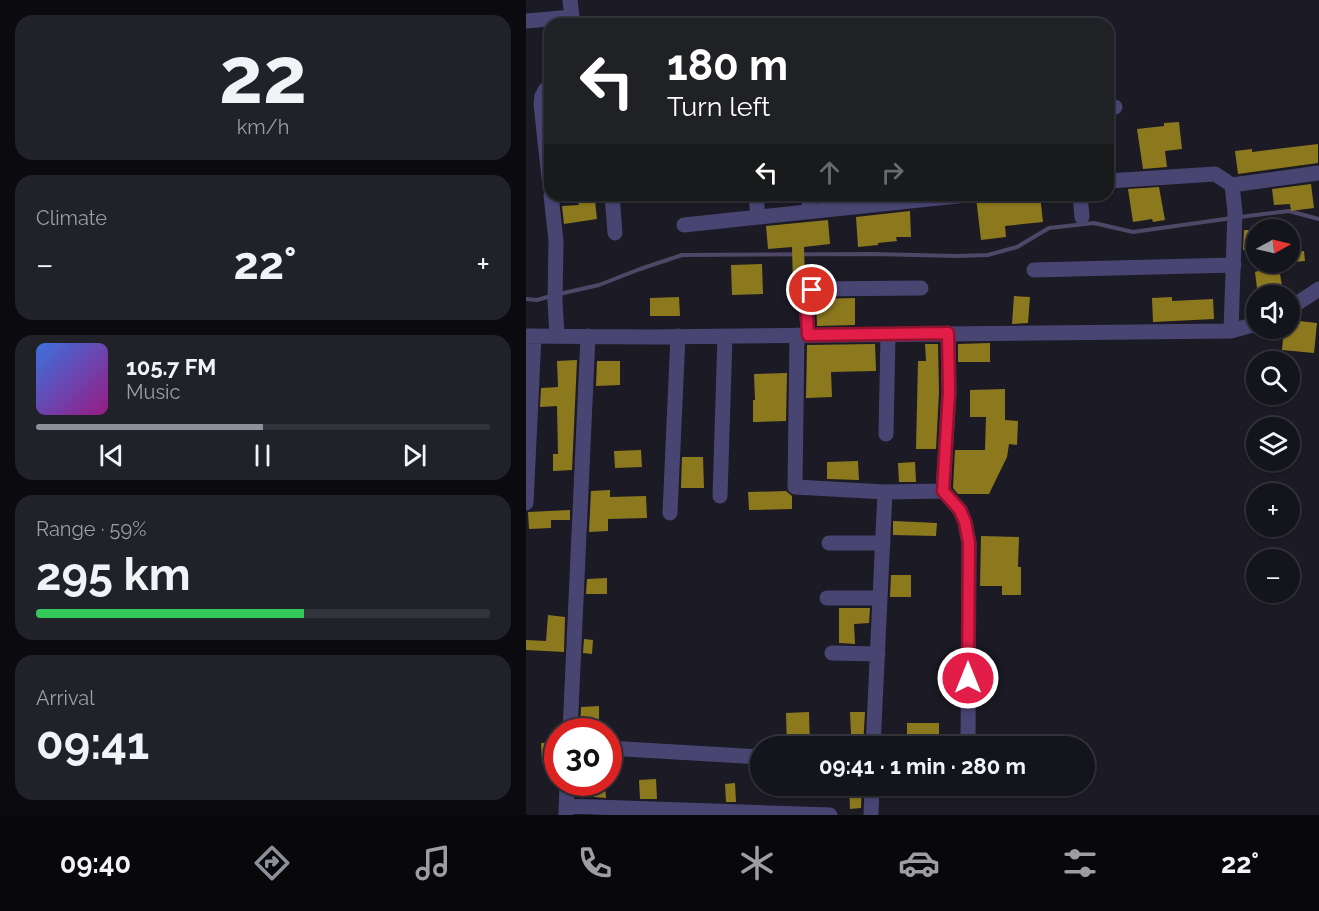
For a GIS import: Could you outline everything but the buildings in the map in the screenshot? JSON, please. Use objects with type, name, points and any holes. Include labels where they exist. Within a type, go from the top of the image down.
[{"type":"street","points":[[570,0],[572,18]]},
{"type":"street","points":[[526,21],[544,21]]},
{"type":"street","points":[[544,92],[541,104],[544,126]]},
{"type":"street","points":[[1114,181],[1215,174],[1232,185],[1318,173]]},
{"type":"street","points":[[1231,332],[1235,218],[1232,185]]},
{"type":"street","points":[[552,201],[556,241],[557,336]]},
{"type":"street","points":[[612,201],[615,233]]},
{"type":"street","points":[[757,201],[758,217]]},
{"type":"street","points":[[809,201],[810,211]]},
{"type":"street","points":[[685,225],[908,201]]},
{"type":"street","points":[[1081,201],[1082,217]]},
{"type":"street","points":[[1034,270],[1234,265]]},
{"type":"street","points":[[921,288],[812,290],[807,293],[802,335],[795,487],[885,492],[943,491]]},
{"type":"street","points":[[1300,301],[1318,289]]},
{"type":"street","points":[[526,503],[530,336],[1231,332],[1246,327]]},
{"type":"street","points":[[948,333],[949,392],[943,491],[960,510],[969,543],[968,736]]},
{"type":"street","points":[[886,434],[888,334]]},
{"type":"street","points":[[571,718],[588,336]]},
{"type":"street","points":[[670,513],[678,336]]},
{"type":"street","points":[[720,496],[725,336]]},
{"type":"street","points":[[874,736],[885,492]]},
{"type":"street","points":[[829,543],[883,543]]},
{"type":"street","points":[[827,598],[880,598]]},
{"type":"street","points":[[832,653],[878,654]]},
{"type":"street","points":[[622,749],[750,755]]},
{"type":"street","points":[[871,815],[872,796]]},
{"type":"street","points":[[566,810],[830,815]]},
{"type":"waterway","points":[[1240,217],[1289,211],[1319,219]]},
{"type":"waterway","points":[[559,294],[599,285],[682,255],[988,255],[1017,247],[1049,228],[1094,223],[1133,232],[1232,218]]},
{"type":"waterway","points":[[526,299],[537,300],[551,296]]},
{"type":"route","points":[[812,290],[806,295],[808,335],[948,333],[949,392],[943,491],[960,510],[969,543],[968,678]]}]
